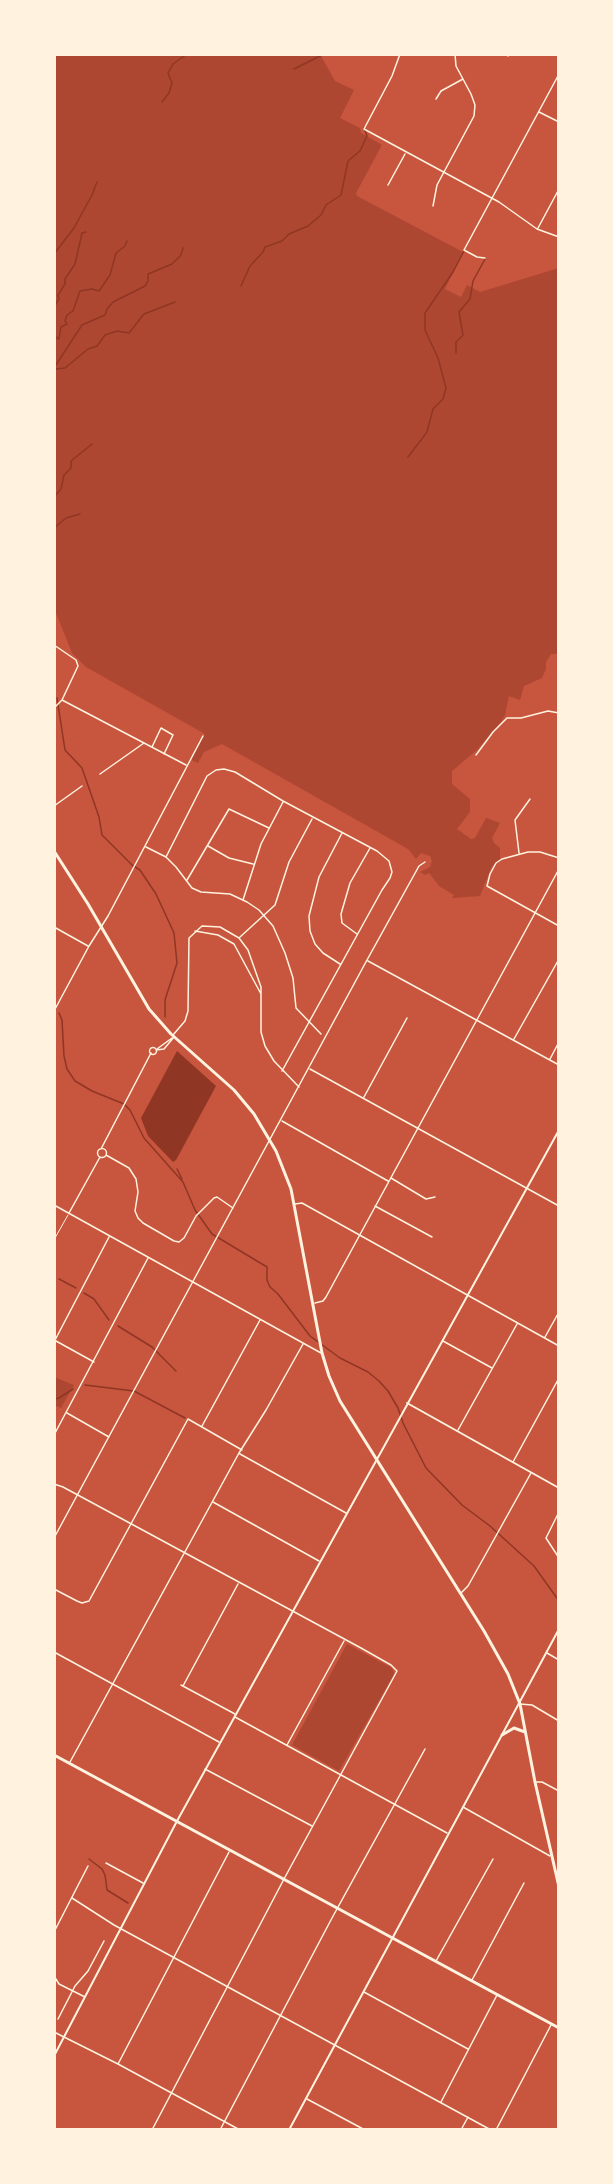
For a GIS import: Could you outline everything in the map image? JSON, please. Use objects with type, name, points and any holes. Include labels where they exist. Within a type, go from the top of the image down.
[{"type":"main road","points":[[54,851],[102,928],[140,996],[160,1024],[234,1090],[254,1114],[270,1140],[288,1180],[318,1335],[329,1376],[340,1401],[502,1660],[520,1704],[559,1887]]},
{"type":"main road","points":[[502,1735],[514,1728],[525,1732]]},
{"type":"main road","points":[[54,1755],[559,2028]]},
{"type":"street","points":[[400,54],[392,76],[364,129],[492,198],[537,230],[559,237]]},
{"type":"street","points":[[433,206],[437,185],[474,116],[475,105],[456,66],[455,54]]},
{"type":"street","points":[[485,258],[477,257],[465,250],[559,74]]},
{"type":"street","points":[[436,99],[441,91],[463,79]]},
{"type":"street","points":[[539,111],[559,122]]},
{"type":"street","points":[[388,185],[406,152]]},
{"type":"street","points":[[537,230],[559,189]]},
{"type":"street","points":[[54,645],[78,663],[62,700],[54,708]]},
{"type":"street","points":[[62,700],[188,766]]},
{"type":"street","points":[[477,755],[493,732],[507,718],[521,718],[548,711],[559,713]]},
{"type":"street","points":[[152,747],[161,728],[173,735],[164,754]]},
{"type":"street","points":[[54,1011],[89,946],[102,928],[203,736]]},
{"type":"street","points":[[100,774],[144,743]]},
{"type":"street","points":[[166,857],[204,781],[216,770],[224,769],[235,772],[283,801],[384,854],[389,861],[392,872],[388,883],[357,934],[282,1071]]},
{"type":"street","points":[[54,806],[82,786]]},
{"type":"street","points":[[519,854],[515,820],[530,799]]},
{"type":"street","points":[[243,900],[253,864],[283,801]]},
{"type":"street","points":[[186,880],[229,809],[269,828]]},
{"type":"street","points":[[240,938],[276,904],[289,862],[313,817]]},
{"type":"street","points":[[341,964],[323,953],[315,944],[310,931],[309,916],[319,877],[342,833]]},
{"type":"street","points":[[207,846],[229,858],[253,864]]},
{"type":"street","points":[[145,847],[166,857],[196,890],[230,894],[243,900],[265,916],[277,934],[289,963],[294,983],[296,1008],[321,1034]]},
{"type":"street","points":[[357,934],[345,926],[341,914],[350,883],[370,848]]},
{"type":"street","points":[[559,858],[540,852],[519,854],[502,859],[496,863],[490,874],[488,886],[559,926]]},
{"type":"street","points":[[54,1538],[367,960],[419,866],[425,862]]},
{"type":"street","points":[[313,1304],[324,1299],[559,870]]},
{"type":"street","points":[[100,1157],[98,1152],[152,1048],[164,1049],[186,1017],[189,940],[195,931],[206,925],[219,926],[240,938],[259,979],[261,1032],[265,1046],[282,1071],[299,1087]]},
{"type":"street","points":[[54,927],[89,946]]},
{"type":"street","points":[[195,931],[218,935],[234,944],[261,995]]},
{"type":"street","points":[[514,1040],[559,958]]},
{"type":"street","points":[[367,960],[559,1065]]},
{"type":"street","points":[[363,1097],[407,1018]]},
{"type":"street","points":[[151,1053],[156,1053],[165,1041],[173,1036]]},
{"type":"street","points":[[549,1060],[559,1042]]},
{"type":"street","points":[[309,1068],[559,1206]]},
{"type":"street","points":[[281,1120],[388,1182]]},
{"type":"street","points":[[54,2056],[205,1769],[559,1130]]},
{"type":"street","points":[[101,1149],[106,1151],[106,1155],[129,1168],[136,1179],[138,1192],[135,1211],[138,1218],[143,1223],[180,1242],[198,1213],[214,1198],[217,1197],[233,1208]]},
{"type":"street","points":[[69,1213],[100,1157],[106,1155]]},
{"type":"street","points":[[390,1178],[426,1199],[435,1197]]},
{"type":"street","points":[[294,1204],[302,1203],[559,1346]]},
{"type":"street","points":[[54,1205],[303,1344],[322,1351]]},
{"type":"street","points":[[375,1206],[432,1238]]},
{"type":"street","points":[[94,1362],[54,1342],[110,1236]]},
{"type":"street","points":[[54,1435],[148,1257]]},
{"type":"street","points":[[545,1338],[559,1312]]},
{"type":"street","points":[[202,1427],[260,1320]]},
{"type":"street","points":[[458,1431],[518,1323]]},
{"type":"street","points":[[442,1341],[492,1369]]},
{"type":"street","points":[[69,1763],[239,1453],[243,1450],[303,1344]]},
{"type":"street","points":[[513,1462],[559,1378]]},
{"type":"street","points":[[407,1403],[559,1488]]},
{"type":"street","points":[[66,1413],[109,1437]]},
{"type":"street","points":[[54,1589],[82,1603],[89,1601],[188,1419],[243,1450]]},
{"type":"street","points":[[239,1453],[347,1513]]},
{"type":"street","points":[[460,1593],[468,1586],[531,1472]]},
{"type":"street","points":[[54,1484],[239,1582],[391,1665],[397,1671],[227,1985],[152,2130]]},
{"type":"street","points":[[213,1502],[320,1561]]},
{"type":"street","points":[[559,1512],[546,1538],[559,1558]]},
{"type":"street","points":[[239,1582],[182,1685],[448,1833]]},
{"type":"street","points":[[289,2130],[559,1629]]},
{"type":"street","points":[[287,1745],[344,1640]]},
{"type":"street","points":[[54,1652],[220,1743]]},
{"type":"street","points":[[546,1653],[559,1660]]},
{"type":"street","points":[[520,1704],[532,1705],[559,1721]]},
{"type":"street","points":[[220,2130],[425,1749]]},
{"type":"street","points":[[205,1769],[313,1827]]},
{"type":"street","points":[[535,1782],[544,1783],[559,1791]]},
{"type":"street","points":[[462,1807],[559,1861]]},
{"type":"street","points":[[118,2064],[230,1850]]},
{"type":"street","points":[[436,1962],[493,1859]]},
{"type":"street","points":[[106,1863],[144,1883]]},
{"type":"street","points":[[54,1932],[88,1866]]},
{"type":"street","points":[[471,1980],[524,1883]]},
{"type":"street","points":[[72,1898],[120,1928],[491,2130]]},
{"type":"street","points":[[58,2019],[104,1941]]},
{"type":"street","points":[[54,1977],[59,1984],[85,1997]]},
{"type":"street","points":[[363,1992],[469,2049]]},
{"type":"street","points":[[441,2102],[498,1994]]},
{"type":"street","points":[[496,2130],[552,2024]]},
{"type":"street","points":[[54,2032],[240,2130]]},
{"type":"street","points":[[306,2098],[365,2130]]},
{"type":"street","points":[[462,2130],[468,2117]]},
{"type":"lane","points":[[54,1239],[69,1213]]},
{"type":"shaded area","points":[[54,54],[320,54],[335,81],[354,90],[340,118],[360,128],[361,133],[382,145],[356,193],[357,196],[463,252],[445,289],[461,297],[467,285],[480,292],[559,268],[559,654],[551,654],[546,662],[542,678],[524,686],[520,700],[509,696],[501,722],[477,750],[452,771],[452,784],[470,799],[470,812],[457,829],[471,839],[475,838],[486,818],[500,823],[492,838],[500,848],[500,859],[492,866],[480,896],[452,898],[454,895],[439,886],[429,873],[425,875],[420,872],[430,867],[432,861],[430,856],[421,853],[416,859],[408,849],[222,744],[204,752],[198,763],[191,760],[205,734],[86,667],[72,653],[54,608]]},
{"type":"shaded area","points":[[177,1051],[216,1086],[173,1162],[148,1136],[141,1118]]},
{"type":"shaded area","points":[[54,1377],[74,1385],[61,1408],[54,1405]]},
{"type":"shaded area","points":[[347,1644],[392,1668],[394,1674],[339,1771],[292,1745]]},
{"type":"waterway","points":[[162,102],[169,93],[172,83],[168,73],[173,64],[187,54]]},
{"type":"waterway","points":[[294,69],[324,54]]},
{"type":"waterway","points":[[241,286],[250,266],[265,247],[282,241],[289,234],[308,226],[321,215],[326,205],[341,195],[348,161],[360,151],[367,136],[364,128]]},
{"type":"waterway","points":[[54,254],[74,228],[97,182]]},
{"type":"waterway","points":[[54,307],[65,284],[65,279],[75,264],[82,233],[86,232]]},
{"type":"waterway","points":[[54,336],[59,339],[61,327],[67,324],[65,321],[67,315],[73,311],[80,291],[92,289],[99,291],[110,275],[116,253],[125,246],[127,241]]},
{"type":"waterway","points":[[54,368],[82,325],[105,315],[113,302],[145,286],[148,274],[172,264],[181,255],[183,248]]},
{"type":"waterway","points":[[408,457],[427,432],[433,409],[443,399],[446,388],[438,358],[425,330],[425,313],[453,272],[464,251]]},
{"type":"waterway","points":[[456,353],[456,342],[463,335],[459,312],[470,299],[473,281],[485,259]]},
{"type":"waterway","points":[[55,369],[65,368],[88,349],[97,346],[105,335],[117,331],[129,333],[144,314],[175,302]]},
{"type":"waterway","points":[[54,497],[61,489],[64,475],[71,468],[71,461],[92,444]]},
{"type":"waterway","points":[[54,528],[66,518],[80,514]]},
{"type":"waterway","points":[[57,698],[65,750],[82,768],[99,817],[102,835],[140,870],[156,894],[174,933],[177,963],[165,1000],[165,1017]]},
{"type":"waterway","points":[[59,1013],[62,1020],[67,1069],[75,1081],[92,1091],[124,1104],[130,1110],[144,1138],[183,1182],[195,1210],[212,1234],[267,1267],[267,1280],[270,1287],[310,1336],[340,1358],[368,1372],[379,1381],[398,1408],[403,1423],[426,1468],[462,1505],[490,1526],[534,1566],[559,1601]]},
{"type":"waterway","points":[[177,1169],[182,1179]]},
{"type":"waterway","points":[[59,1279],[76,1288]]},
{"type":"waterway","points":[[84,1293],[94,1299],[109,1320]]},
{"type":"waterway","points":[[118,1326],[152,1347],[176,1371]]},
{"type":"waterway","points":[[85,1385],[134,1391],[185,1418]]},
{"type":"waterway","points":[[54,1399],[73,1389]]},
{"type":"waterway","points":[[89,1859],[102,1869],[107,1890],[128,1903]]}]
